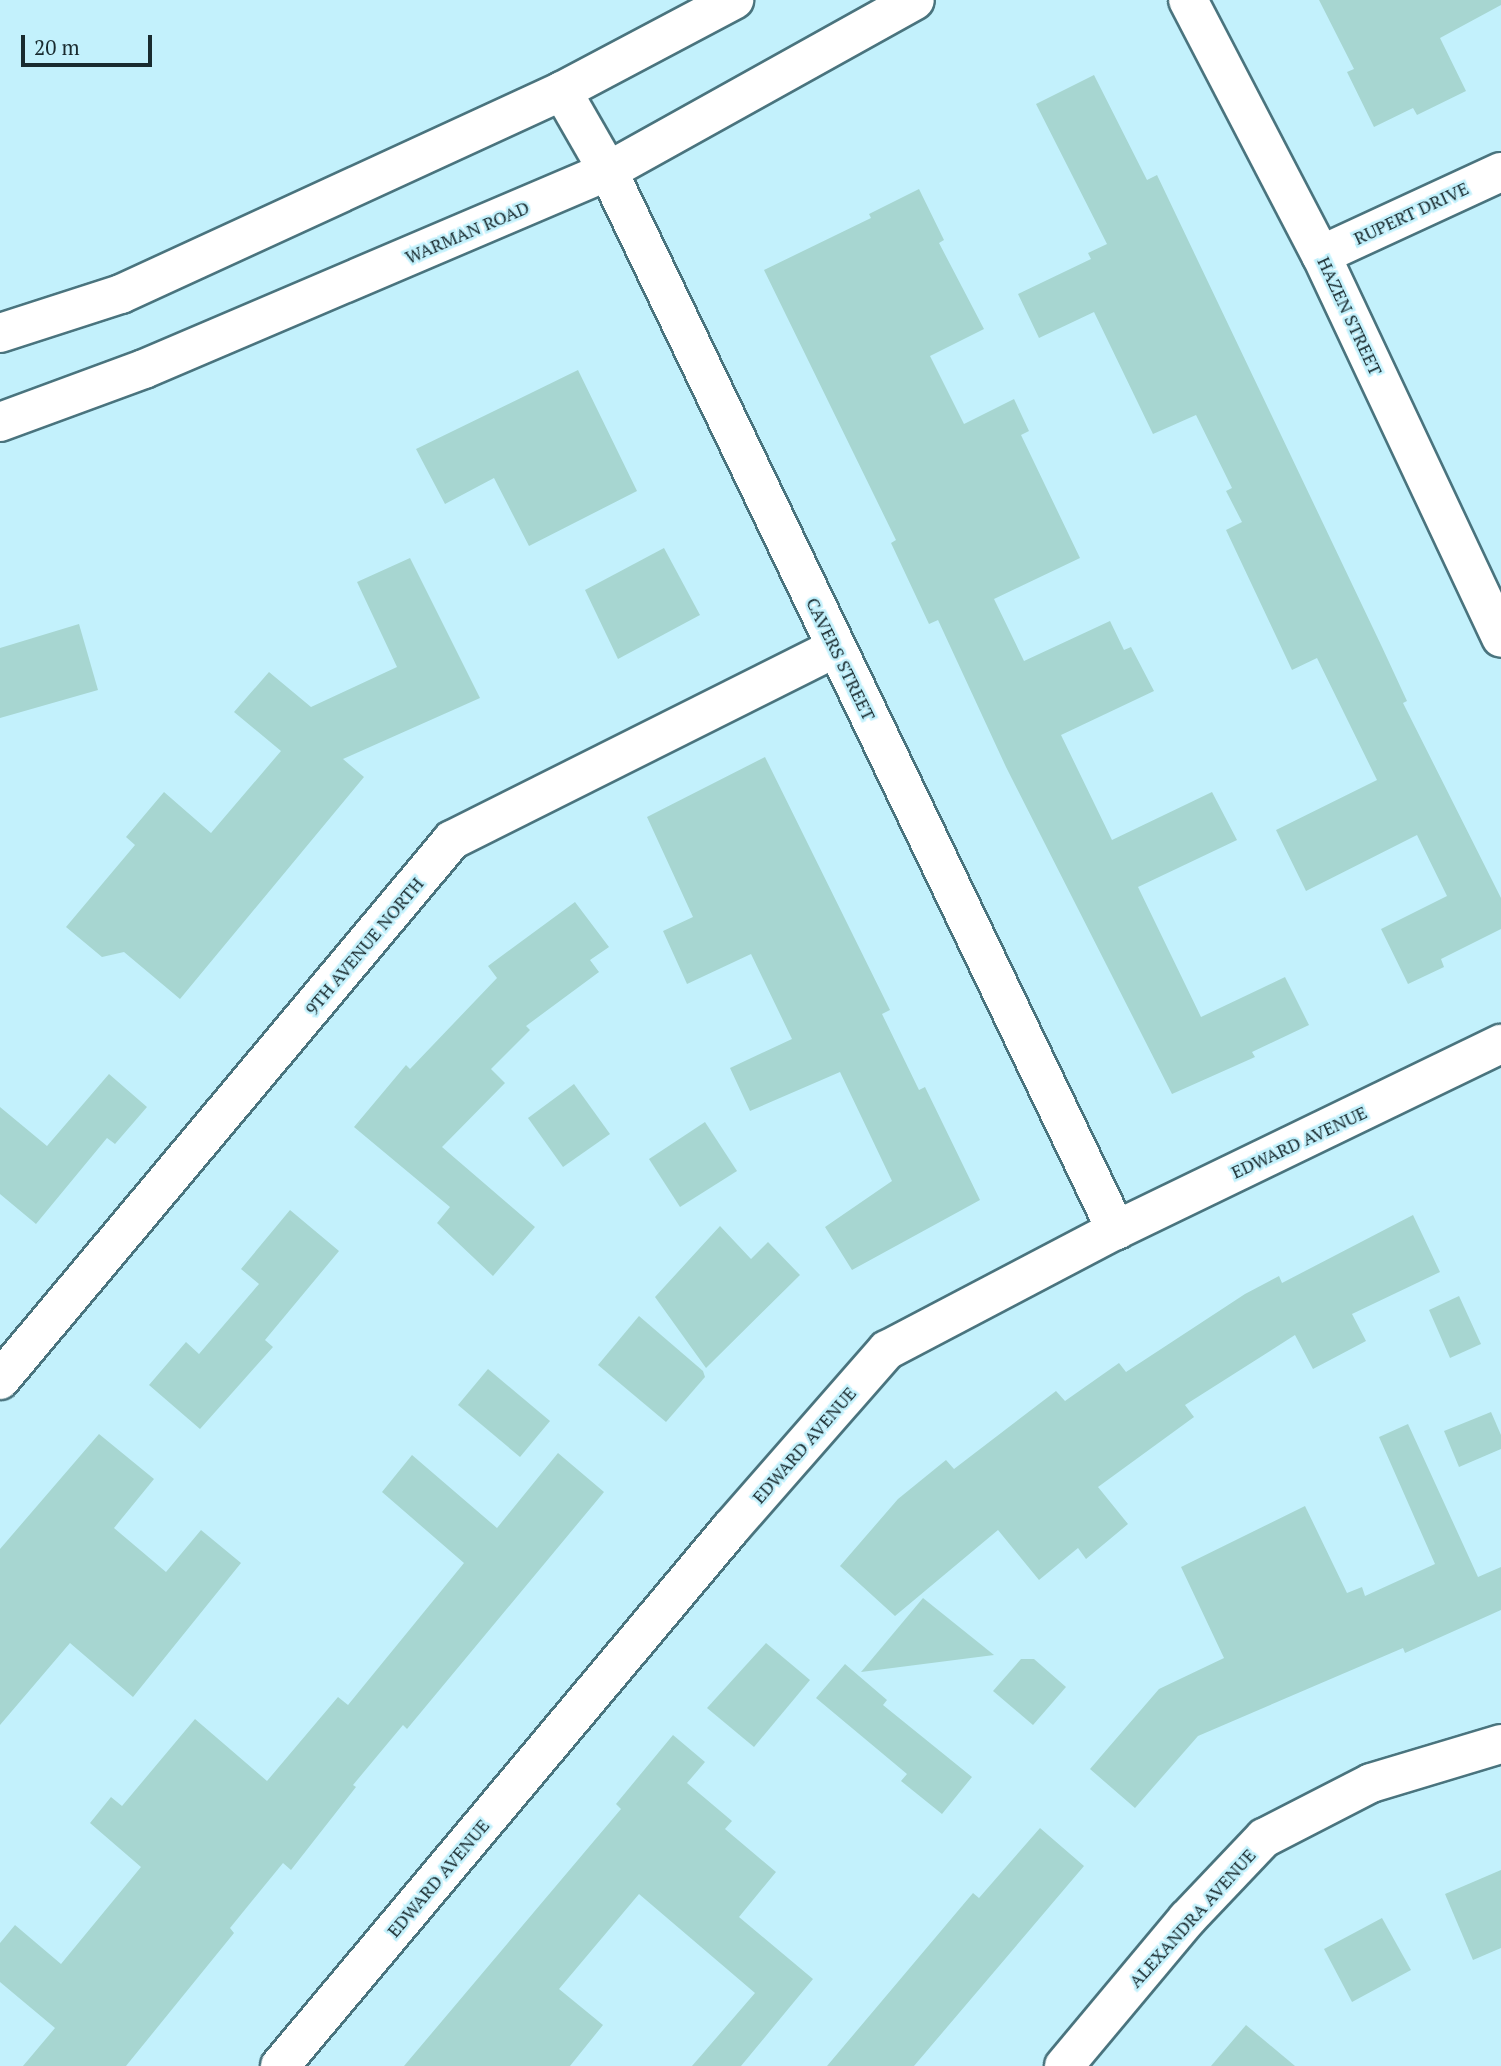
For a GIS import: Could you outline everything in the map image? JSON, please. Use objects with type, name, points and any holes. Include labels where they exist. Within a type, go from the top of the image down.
[{"type":"street","points":[[0,333],[121,294],[562,91],[734,0]]},
{"type":"street","name":"WARMAN ROAD","points":[[0,422],[144,369],[608,171],[915,0]]},
{"type":"street","name":"HAZEN STREET","points":[[1188,0],[1321,255],[1501,638]]},
{"type":"street","name":"CAVERS STREET","points":[[562,91],[608,171],[1116,1230]]},
{"type":"street","name":"RUPERT DRIVE","points":[[1321,255],[1501,172]]},
{"type":"street","name":"9TH AVENUE NORTH","points":[[6,1359],[452,840],[835,648]]},
{"type":"street","name":"EDWARD AVENUE","points":[[280,2066],[731,1528],[887,1350],[1116,1230],[1501,1044]]},
{"type":"street","name":"ALEXANDRA AVENUE","points":[[1064,2066],[1187,1919],[1264,1838],[1371,1783],[1501,1744]]},
{"type":"building","points":[[1319,0],[1501,0],[1501,5],[1440,38],[1466,91],[1417,115],[1413,108],[1374,127],[1347,72],[1354,69]]},
{"type":"building","points":[[1094,75],[1147,180],[1157,175],[1382,647],[1407,701],[1403,703],[1501,898],[1501,929],[1441,959],[1444,967],[1408,984],[1381,929],[1447,896],[1417,835],[1306,891],[1276,830],[1377,780],[1317,658],[1292,670],[1226,530],[1242,522],[1226,491],[1232,488],[1196,415],[1153,434],[1094,312],[1039,338],[1018,294],[1091,259],[1088,253],[1107,244],[1036,104]]},
{"type":"building","points":[[919,189],[944,240],[939,243],[984,329],[930,356],[964,424],[1014,399],[1029,431],[1021,435],[1080,558],[994,599],[1024,661],[1110,621],[1124,650],[1131,647],[1154,691],[1061,735],[1112,840],[1212,792],[1237,840],[1138,887],[1201,1017],[1285,977],[1309,1025],[1252,1052],[1255,1057],[1172,1094],[1006,767],[938,620],[929,624],[891,543],[896,540],[764,270],[871,218],[869,214]]},
{"type":"building","points":[[578,370],[637,491],[529,546],[494,478],[445,504],[416,449]]},
{"type":"building","points":[[664,548],[700,615],[618,659],[585,590]]},
{"type":"building","points":[[410,558],[480,698],[343,759],[364,777],[180,999],[124,952],[102,957],[66,927],[135,845],[126,837],[164,792],[211,833],[281,751],[234,712],[269,672],[311,707],[397,667],[357,582]]},
{"type":"building","points":[[79,624],[98,690],[0,718],[0,648]]},
{"type":"building","points":[[765,757],[890,1010],[882,1014],[919,1090],[925,1087],[980,1200],[852,1270],[825,1227],[892,1181],[840,1072],[750,1111],[730,1068],[792,1039],[751,954],[687,984],[663,931],[693,917],[647,817]]},
{"type":"building","points":[[575,902],[609,947],[590,960],[599,972],[526,1026],[530,1030],[491,1069],[505,1083],[442,1147],[535,1227],[493,1276],[437,1223],[450,1207],[354,1127],[406,1065],[410,1069],[497,978],[488,966]]},
{"type":"building","points":[[109,1074],[147,1107],[115,1144],[107,1138],[36,1224],[0,1194],[0,1107],[47,1146]]},
{"type":"building","points":[[574,1084],[610,1134],[563,1167],[528,1118]]},
{"type":"building","points":[[705,1122],[737,1171],[680,1207],[649,1159]]},
{"type":"building","points":[[290,1210],[339,1251],[265,1340],[273,1347],[200,1429],[149,1385],[186,1342],[199,1354],[259,1284],[241,1269]]},
{"type":"building","points":[[1413,1215],[1440,1272],[1352,1314],[1366,1341],[1313,1369],[1295,1335],[1185,1405],[1194,1417],[1098,1487],[1128,1524],[1086,1559],[1078,1548],[1039,1580],[998,1530],[895,1616],[840,1566],[898,1499],[946,1460],[954,1469],[1056,1391],[1065,1401],[1119,1363],[1126,1372],[1245,1294],[1279,1276],[1282,1283]]},
{"type":"building","points":[[720,1226],[751,1259],[768,1242],[800,1275],[706,1368],[655,1297]]},
{"type":"building","points":[[1459,1296],[1481,1344],[1450,1358],[1429,1310]]},
{"type":"building","points":[[639,1316],[703,1371],[705,1377],[666,1422],[598,1365]]},
{"type":"building","points":[[488,1369],[550,1421],[520,1457],[458,1405]]},
{"type":"building","points":[[1491,1412],[1501,1435],[1501,1449],[1459,1467],[1444,1431]]},
{"type":"building","points":[[1408,1424],[1478,1577],[1501,1567],[1501,1610],[1405,1653],[1403,1648],[1198,1736],[1135,1808],[1090,1769],[1159,1689],[1224,1658],[1181,1567],[1305,1506],[1347,1593],[1362,1587],[1365,1596],[1435,1564],[1379,1437]]},
{"type":"building","points":[[99,1434],[154,1479],[114,1528],[166,1572],[201,1530],[241,1563],[133,1697],[70,1643],[0,1725],[0,1549]]},
{"type":"building","points":[[558,1453],[604,1492],[407,1729],[403,1725],[353,1785],[356,1787],[291,1870],[283,1863],[230,1928],[234,1933],[126,2066],[23,2066],[55,2028],[0,1982],[0,1943],[15,1925],[61,1964],[141,1867],[90,1823],[111,1797],[122,1806],[195,1719],[267,1781],[338,1697],[348,1705],[464,1563],[382,1492],[412,1455],[497,1528]]},
{"type":"building","points":[[923,1598],[994,1655],[861,1672]]},
{"type":"building","points":[[766,1643],[810,1680],[754,1747],[707,1708]]},
{"type":"building","points":[[1021,1659],[1034,1659],[1066,1687],[1033,1725],[993,1691]]},
{"type":"building","points":[[845,1664],[887,1700],[883,1705],[972,1777],[942,1814],[901,1781],[907,1774],[816,1698]]},
{"type":"building","points":[[673,1735],[705,1762],[687,1783],[732,1821],[725,1829],[776,1872],[739,1917],[813,1979],[741,2066],[692,2066],[755,1993],[639,1894],[559,1989],[603,2025],[570,2066],[404,2066],[621,1809],[616,1804]]},
{"type":"building","points":[[1040,1828],[1084,1866],[914,2066],[827,2066],[973,1893],[979,1898]]},
{"type":"building","points":[[1501,1870],[1501,1948],[1473,1960],[1445,1894]]},
{"type":"building","points":[[1382,1918],[1411,1970],[1352,2002],[1324,1949]]},
{"type":"building","points":[[1246,2025],[1295,2066],[1211,2066]]}]
